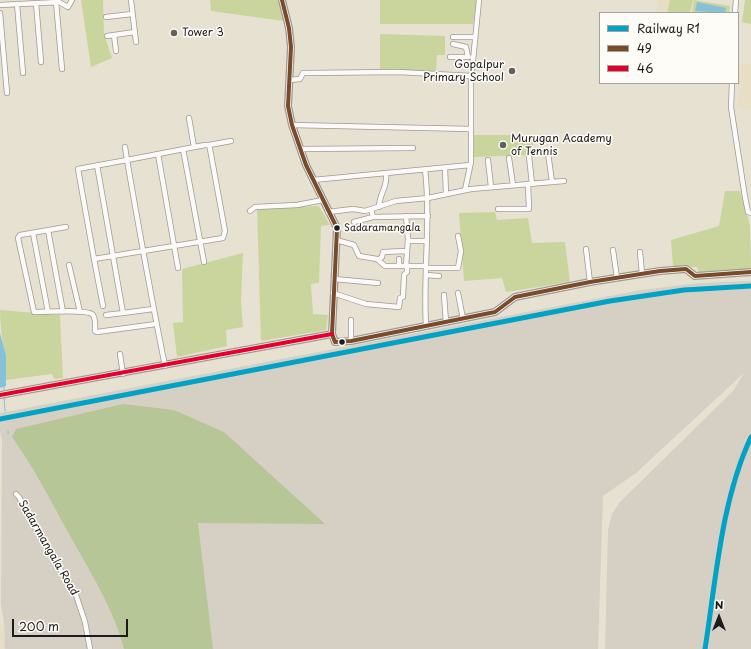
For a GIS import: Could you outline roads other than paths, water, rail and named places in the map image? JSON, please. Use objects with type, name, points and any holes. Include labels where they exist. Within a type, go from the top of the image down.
[{"type":"street","points":[[0,5],[56,2],[68,7],[72,0]]},
{"type":"street","points":[[131,0],[136,42]]},
{"type":"street","points":[[282,0],[289,28],[291,47],[288,106],[292,125],[313,180],[337,228],[332,334],[335,342],[351,341],[495,312],[515,297],[590,282],[642,274],[686,270],[694,276],[751,272]]},
{"type":"street","points":[[470,57],[475,37],[479,0]]},
{"type":"street","points":[[735,12],[736,0]]},
{"type":"street","points":[[56,2],[62,69]]},
{"type":"street","points":[[36,3],[41,62]]},
{"type":"street","points":[[17,4],[23,73]]},
{"type":"street","points":[[0,13],[1,44],[7,93]]},
{"type":"street","points":[[106,17],[132,14]]},
{"type":"street","points":[[107,36],[135,32]]},
{"type":"street","points":[[114,35],[116,51]]},
{"type":"street","points":[[453,37],[475,37]]},
{"type":"street","points":[[453,44],[466,47],[470,57],[472,76],[470,165],[465,190]]},
{"type":"street","points":[[450,57],[470,57]]},
{"type":"street","points":[[289,80],[300,79],[303,73],[398,72],[472,76]]},
{"type":"street","points":[[732,84],[731,108],[745,197],[748,212],[751,213]]},
{"type":"street","points":[[189,118],[194,148]]},
{"type":"street","points":[[292,125],[471,129]]},
{"type":"street","points":[[103,306],[78,169],[231,141]]},
{"type":"street","points":[[94,259],[223,238],[225,236],[209,145]]},
{"type":"street","points":[[125,147],[153,308],[165,366]]},
{"type":"street","points":[[301,149],[413,148]]},
{"type":"street","points":[[183,149],[204,262]]},
{"type":"street","points":[[548,153],[552,182]]},
{"type":"street","points":[[158,154],[178,268]]},
{"type":"street","points":[[498,208],[529,209],[530,184],[528,156]]},
{"type":"street","points":[[509,158],[512,185]]},
{"type":"street","points":[[488,160],[491,187]]},
{"type":"street","points":[[97,165],[123,314]]},
{"type":"street","points":[[313,180],[470,165]]},
{"type":"street","points":[[445,168],[446,194]]},
{"type":"street","points":[[425,169],[428,198],[426,241],[426,326]]},
{"type":"street","points":[[379,207],[379,197],[386,187],[386,174]]},
{"type":"street","points":[[328,212],[353,208],[366,210],[396,201],[428,198],[465,190],[564,181]]},
{"type":"street","points":[[250,211],[255,207],[297,205],[323,200]]},
{"type":"street","points":[[371,209],[373,217]]},
{"type":"street","points":[[401,272],[408,241],[406,216]]},
{"type":"street","points":[[354,222],[373,217],[428,216]]},
{"type":"street","points":[[66,227],[20,235],[18,238],[34,312],[80,312],[91,314],[94,316],[95,331],[97,332],[156,324]]},
{"type":"street","points":[[48,230],[63,312]]},
{"type":"street","points":[[33,233],[48,312]]},
{"type":"street","points":[[336,240],[354,245],[359,256],[378,260],[385,266],[458,268],[461,251],[458,236]]},
{"type":"street","points":[[408,241],[426,241]]},
{"type":"street","points":[[586,249],[590,282]]},
{"type":"street","points":[[613,250],[617,278]]},
{"type":"street","points":[[378,260],[382,257],[383,252],[406,251]]},
{"type":"street","points":[[640,252],[642,274]]},
{"type":"street","points":[[333,293],[366,304],[399,307],[400,298],[403,297],[404,275],[407,272],[399,259]]},
{"type":"street","points":[[69,265],[80,312]]},
{"type":"street","points":[[426,275],[439,276]]},
{"type":"street","points":[[334,279],[378,283]]},
{"type":"street","points":[[458,293],[463,319]]},
{"type":"street","points":[[444,295],[446,322]]},
{"type":"street","points":[[106,315],[123,314],[153,308]]},
{"type":"street","points":[[351,320],[351,341]]},
{"type":"street","points":[[3,395],[123,374],[332,334]]},
{"type":"street","points":[[120,354],[123,374]]},
{"type":"street","name":"Sadarmangala Road","points":[[16,494],[20,497],[39,535],[76,595],[85,622],[90,649]]},
{"type":"water","points":[[697,2],[726,8],[725,12],[695,11]]},
{"type":"water","points":[[0,333],[6,356],[6,386],[0,388]]},
{"type":"waterway","points":[[4,386],[4,393]]},
{"type":"waterway","points":[[4,396],[5,411]]},
{"type":"railway","points":[[705,649],[716,568],[726,514],[741,462],[751,437]]},
{"type":"rail line","name":"R1","points":[[0,419],[610,301],[684,290],[751,286]]},
{"type":"rail line","name":"R1","points":[[705,649],[716,568],[726,514],[741,462],[751,437]]},
{"type":"place","name":"Tower 3","points":[[174,33]]},
{"type":"place","name":"Gopalpur Primary School","points":[[512,71]]},
{"type":"place","name":"Murugan Academy of Tennis","points":[[503,145]]},
{"type":"place","name":"Sadaramangala","points":[[337,228]]}]
